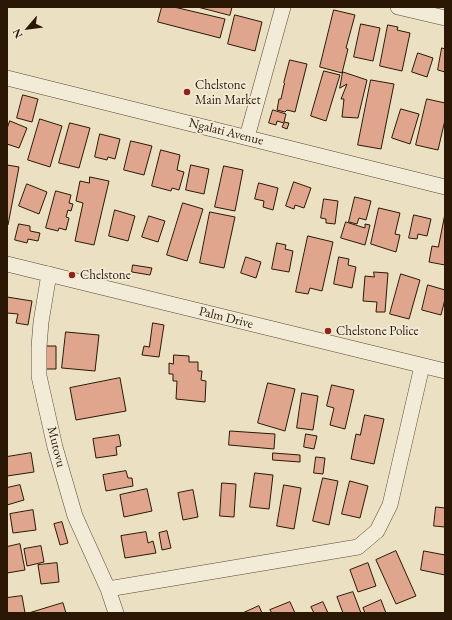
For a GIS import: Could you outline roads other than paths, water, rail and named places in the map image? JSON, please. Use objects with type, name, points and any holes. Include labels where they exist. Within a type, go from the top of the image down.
[{"type":"street","points":[[247,137],[283,7]]},
{"type":"street","points":[[398,7],[445,18]]},
{"type":"street","name":"Ngalati Avenue","points":[[7,78],[445,187]]},
{"type":"street","name":"Palm Drive","points":[[7,264],[445,372]]},
{"type":"street","name":"Mutovu","points":[[49,274],[38,347],[40,376],[55,447],[75,516],[108,589],[116,613]]},
{"type":"street","points":[[108,589],[358,547],[377,531],[390,505],[422,366]]},
{"type":"place","name":"Chelstone Main Market","points":[[187,92]]},
{"type":"place","name":"Chelstone","points":[[72,275]]},
{"type":"place","name":"Chelstone Police","points":[[328,331]]}]
